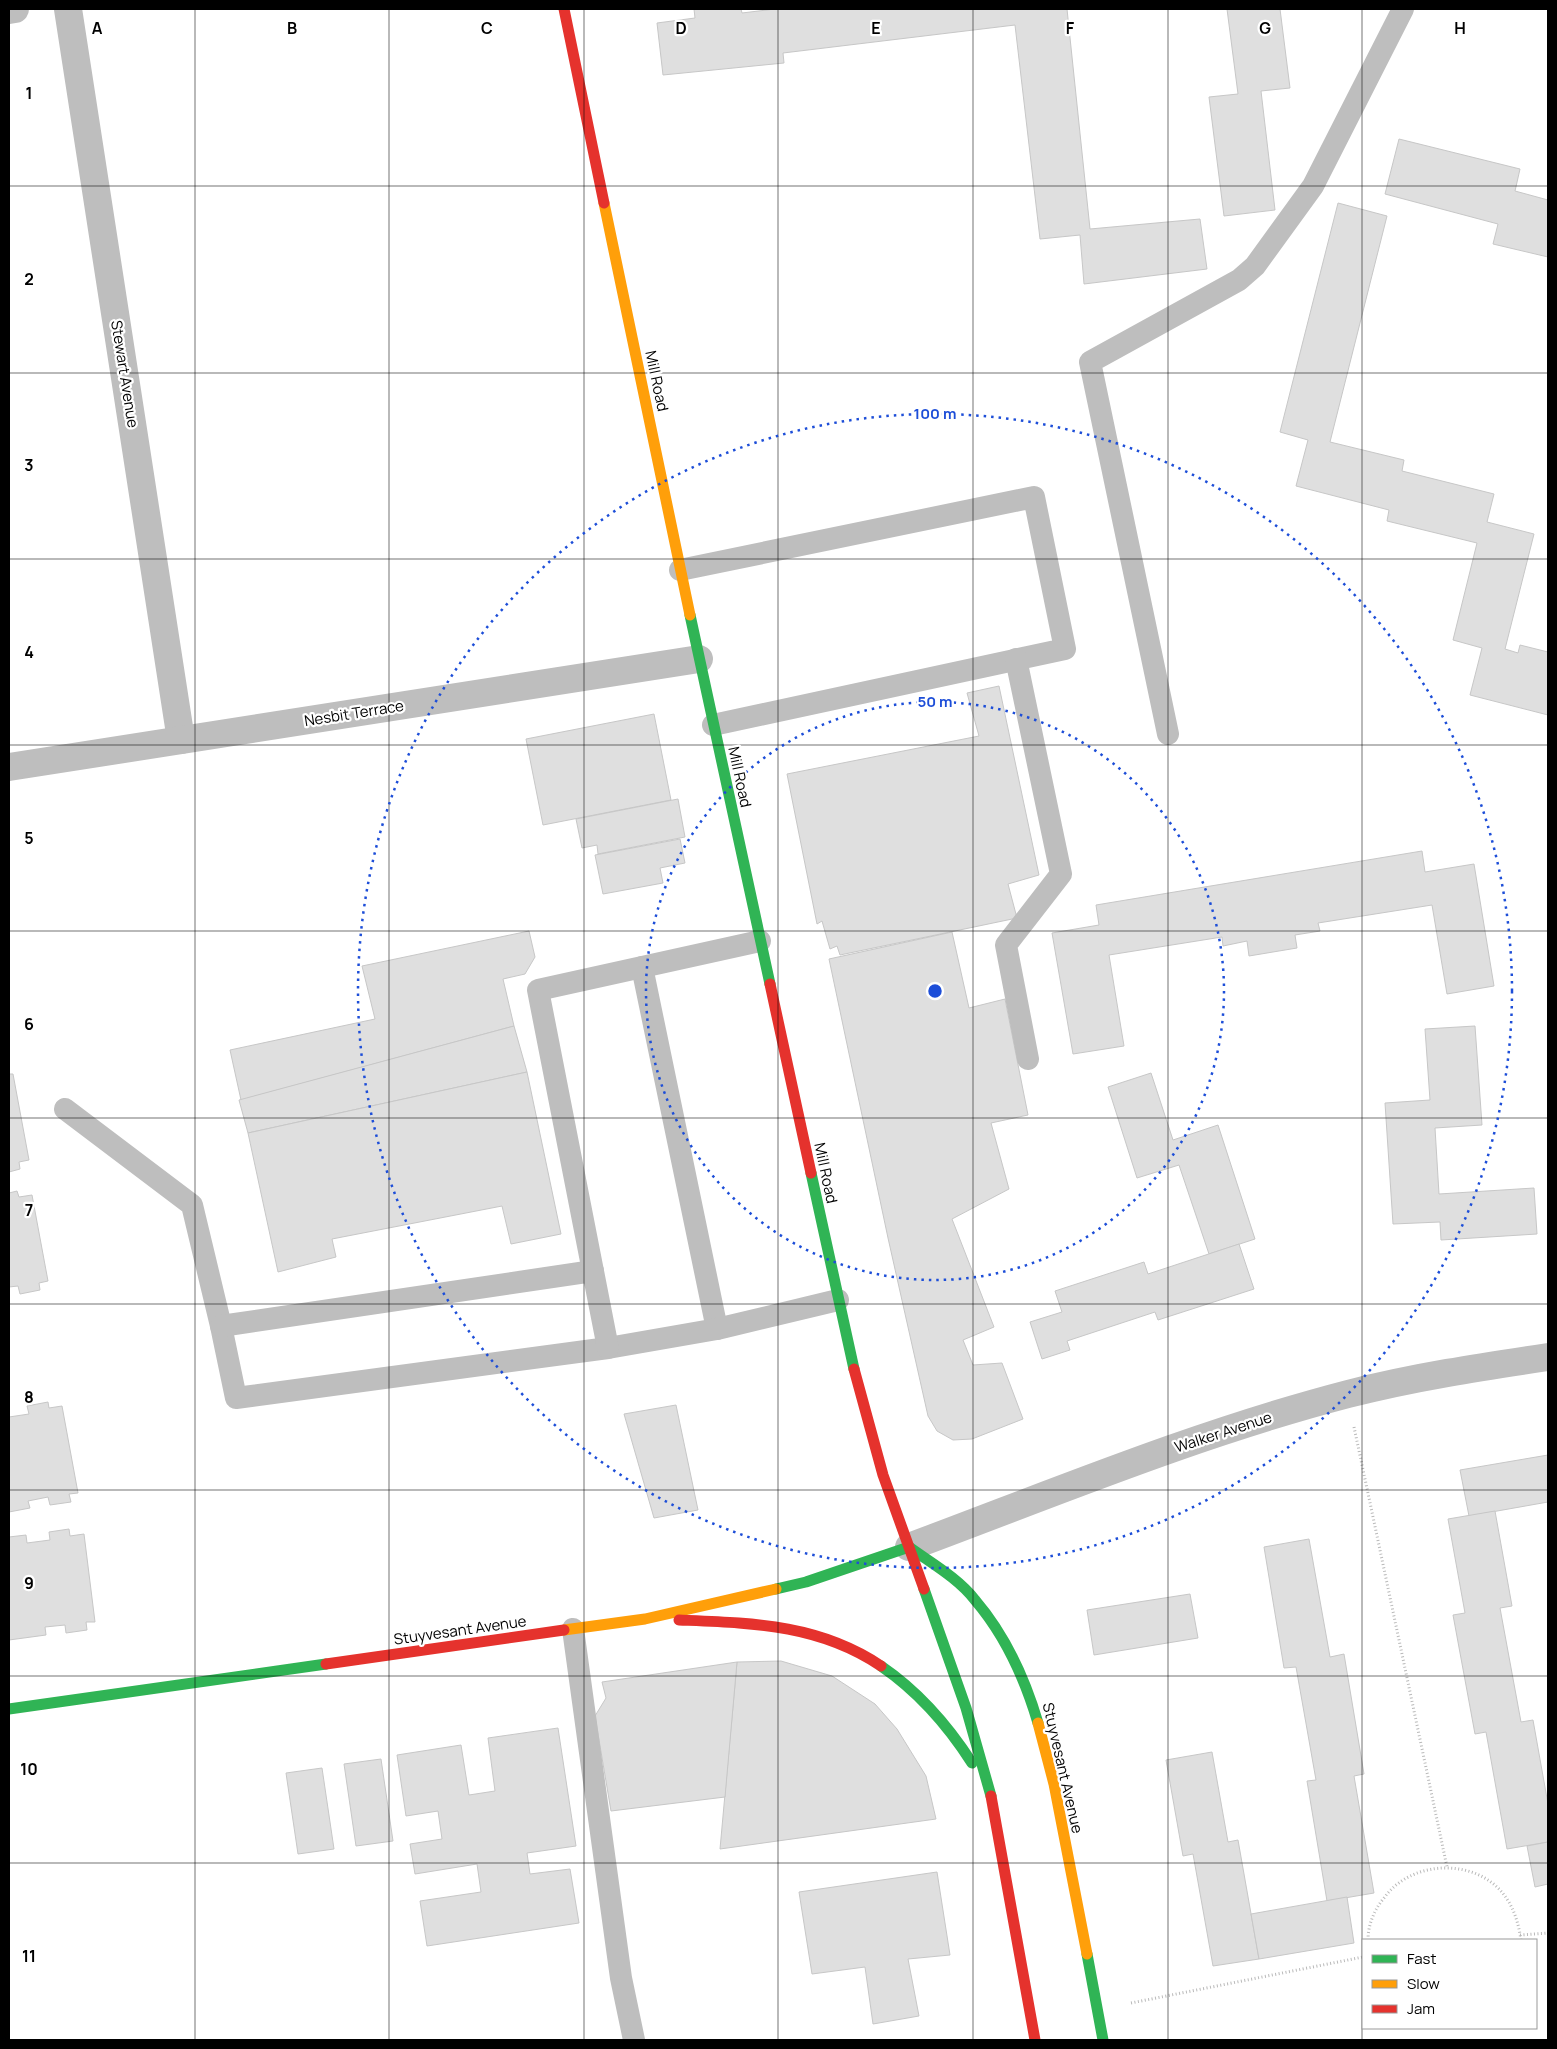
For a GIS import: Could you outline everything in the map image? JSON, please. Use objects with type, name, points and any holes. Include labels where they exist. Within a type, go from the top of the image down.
[{"type":"main road","name":"Mill Road","points":[[564,9],[680,570],[838,1300],[866,1422],[909,1547]]},
{"type":"main road","name":"Stuyvesant Avenue","points":[[9,1710],[646,1619],[806,1582],[909,1547],[948,1575],[975,1599],[1004,1641],[1028,1690],[1042,1734],[1054,1784],[1102,2040]]},
{"type":"main road","points":[[909,1547],[967,1712],[994,1805],[1036,2040]]},
{"type":"main road","points":[[646,1619],[753,1624],[797,1630],[868,1657],[902,1680],[930,1705],[955,1734],[994,1805]]},
{"type":"street","points":[[9,10],[15,9]]},
{"type":"street","name":"Stewart Avenue","points":[[68,9],[181,740]]},
{"type":"street","name":"Nesbit Terrace","points":[[9,767],[699,659]]},
{"type":"street","name":"Walker Avenue","points":[[909,1547],[1239,1426],[1347,1394],[1399,1382],[1548,1357]]},
{"type":"lane","points":[[1168,734],[1090,362],[1239,280],[1256,266],[1313,186],[1403,9]]},
{"type":"lane","points":[[680,570],[1034,497],[1065,649],[714,726]]},
{"type":"lane","points":[[1016,659],[1061,874],[1006,945],[1028,1058]]},
{"type":"lane","points":[[608,1348],[538,990],[760,941]]},
{"type":"lane","points":[[642,967],[717,1329]]},
{"type":"lane","points":[[65,1109],[192,1205],[236,1398],[608,1348],[717,1329],[838,1300]]},
{"type":"lane","points":[[221,1326],[593,1271]]},
{"type":"lane","points":[[573,1629],[621,1978],[634,2040]]},
{"type":"path","points":[[1347,1394],[1447,1867]]},
{"type":"path","points":[[1368,1939],[1368,1932],[1376,1909],[1390,1889],[1403,1879],[1424,1869],[1447,1867],[1472,1872],[1493,1884],[1509,1902],[1519,1924],[1521,1939]]},
{"type":"path","points":[[1520,1935],[1548,1933]]},
{"type":"path","points":[[1097,2009],[1362,1958]]},
{"type":"building","points":[[694,9],[741,9],[742,13],[775,9],[1067,9],[1090,229],[1200,219],[1207,269],[1084,284],[1080,235],[1040,239],[1015,25],[783,53],[784,63],[663,75],[657,23],[695,18]]},
{"type":"building","points":[[1227,9],[1280,9],[1290,88],[1261,91],[1275,210],[1224,216],[1209,97],[1238,94]]},
{"type":"building","points":[[1399,139],[1520,169],[1515,191],[1548,200],[1548,257],[1493,244],[1498,224],[1385,194]]},
{"type":"building","points":[[1338,203],[1387,216],[1330,442],[1404,460],[1402,471],[1494,494],[1487,522],[1534,534],[1505,649],[1518,653],[1520,645],[1548,652],[1548,715],[1470,695],[1482,648],[1453,640],[1477,543],[1387,521],[1389,510],[1296,486],[1308,440],[1280,432]]},
{"type":"building","points":[[999,686],[1039,875],[1008,884],[1017,918],[840,955],[837,946],[830,949],[822,921],[817,924],[787,774],[979,736],[967,693]]},
{"type":"building","points":[[654,714],[671,800],[543,825],[526,739]]},
{"type":"building","points":[[678,799],[685,837],[598,854],[597,845],[582,848],[576,819]]},
{"type":"building","points":[[680,839],[685,863],[660,868],[663,883],[603,894],[595,855]]},
{"type":"building","points":[[1422,851],[1425,872],[1474,864],[1494,986],[1447,994],[1432,905],[1318,923],[1320,931],[1295,935],[1297,948],[1249,956],[1247,941],[1223,946],[1222,937],[1109,955],[1124,1046],[1073,1054],[1052,933],[1099,925],[1096,905]]},
{"type":"building","points":[[529,931],[535,957],[525,974],[503,979],[514,1026],[241,1100],[230,1050],[375,1019],[362,966]]},
{"type":"building","points":[[952,932],[969,1008],[1005,999],[1028,1115],[991,1123],[1009,1189],[952,1219],[994,1327],[963,1340],[973,1365],[1002,1363],[1023,1419],[972,1439],[953,1440],[937,1431],[928,1416],[829,959]]},
{"type":"building","points":[[514,1026],[527,1072],[248,1133],[239,1100]]},
{"type":"building","points":[[1475,1026],[1482,1125],[1435,1128],[1439,1194],[1534,1188],[1537,1234],[1441,1240],[1440,1222],[1393,1224],[1385,1103],[1430,1100],[1425,1029]]},
{"type":"building","points":[[527,1072],[561,1234],[511,1244],[502,1206],[332,1239],[336,1257],[278,1272],[248,1133]]},
{"type":"building","points":[[1151,1073],[1173,1140],[1218,1125],[1255,1239],[1209,1254],[1179,1165],[1137,1178],[1108,1087]]},
{"type":"building","points":[[9,1074],[13,1074],[29,1160],[19,1162],[20,1169],[9,1172]]},
{"type":"building","points":[[17,1191],[19,1197],[32,1195],[48,1281],[39,1283],[40,1290],[20,1294],[18,1286],[9,1287],[9,1193]]},
{"type":"building","points":[[1239,1244],[1254,1289],[1158,1320],[1155,1312],[1067,1341],[1070,1350],[1042,1359],[1030,1322],[1062,1312],[1055,1291],[1144,1262],[1148,1274]]},
{"type":"building","points":[[48,1402],[49,1408],[62,1406],[78,1493],[69,1494],[71,1502],[50,1505],[48,1497],[28,1501],[30,1508],[9,1512],[9,1417],[29,1414],[27,1406]]},
{"type":"building","points":[[676,1405],[698,1510],[654,1518],[624,1414]]},
{"type":"building","points":[[1548,1455],[1548,1502],[1469,1516],[1460,1470]]},
{"type":"building","points":[[1495,1511],[1512,1606],[1500,1608],[1521,1722],[1533,1720],[1548,1804],[1548,1842],[1507,1849],[1486,1732],[1475,1734],[1453,1615],[1465,1613],[1448,1519]]},
{"type":"building","points":[[69,1529],[70,1536],[84,1534],[95,1622],[86,1622],[87,1630],[66,1633],[65,1625],[45,1627],[46,1635],[9,1640],[9,1537],[26,1535],[27,1543],[50,1540],[49,1532]]},
{"type":"building","points":[[1309,1539],[1330,1657],[1344,1654],[1364,1774],[1354,1776],[1374,1893],[1327,1901],[1307,1781],[1316,1780],[1296,1667],[1284,1668],[1264,1547]]},
{"type":"building","points":[[1190,1594],[1198,1638],[1094,1655],[1087,1610]]},
{"type":"building","points":[[781,1661],[832,1676],[875,1704],[897,1729],[926,1776],[936,1819],[720,1849],[737,1662]]},
{"type":"building","points":[[737,1662],[725,1797],[611,1811],[595,1716],[606,1698],[602,1682]]},
{"type":"building","points":[[558,1728],[576,1846],[527,1853],[530,1874],[570,1869],[579,1923],[427,1946],[420,1901],[481,1892],[477,1864],[415,1874],[410,1844],[442,1839],[438,1811],[406,1816],[397,1755],[461,1745],[469,1795],[495,1791],[488,1738]]},
{"type":"building","points":[[1212,1752],[1228,1842],[1238,1840],[1259,1959],[1213,1966],[1193,1854],[1183,1856],[1166,1760]]},
{"type":"building","points":[[381,1759],[393,1841],[356,1846],[344,1764]]},
{"type":"building","points":[[322,1768],[334,1849],[298,1854],[286,1773]]},
{"type":"building","points":[[1548,1842],[1548,1884],[1535,1887],[1527,1846]]},
{"type":"building","points":[[937,1872],[950,1955],[908,1959],[919,2016],[873,2024],[865,1967],[812,1974],[799,1892]]},
{"type":"building","points":[[1347,1897],[1354,1943],[1259,1959],[1251,1914]]},
{"type":"traffic: fast","points":[[690,615],[770,984]]},
{"type":"traffic: fast","points":[[811,1173],[854,1369]]},
{"type":"traffic: fast","points":[[909,1547],[961,1585],[986,1614],[1013,1658],[1027,1690],[1038,1723]]},
{"type":"traffic: fast","points":[[776,1589],[806,1582],[909,1547]]},
{"type":"traffic: fast","points":[[924,1589],[966,1708],[991,1796]]},
{"type":"traffic: fast","points":[[9,1709],[326,1664]]},
{"type":"traffic: fast","points":[[881,1666],[920,1698],[953,1735],[972,1763]]},
{"type":"traffic: fast","points":[[1087,1954],[1103,2040]]},
{"type":"traffic: slow","points":[[604,203],[690,615]]},
{"type":"traffic: slow","points":[[564,1630],[645,1619],[776,1589]]},
{"type":"traffic: slow","points":[[1038,1723],[1054,1784],[1087,1954]]},
{"type":"traffic: jam","points":[[564,9],[604,203]]},
{"type":"traffic: jam","points":[[770,984],[811,1173]]},
{"type":"traffic: jam","points":[[854,1369],[883,1475],[924,1589]]},
{"type":"traffic: jam","points":[[679,1620],[784,1628],[833,1642],[857,1652],[881,1666]]},
{"type":"traffic: jam","points":[[326,1664],[564,1630]]},
{"type":"traffic: jam","points":[[991,1796],[1035,2040]]}]
